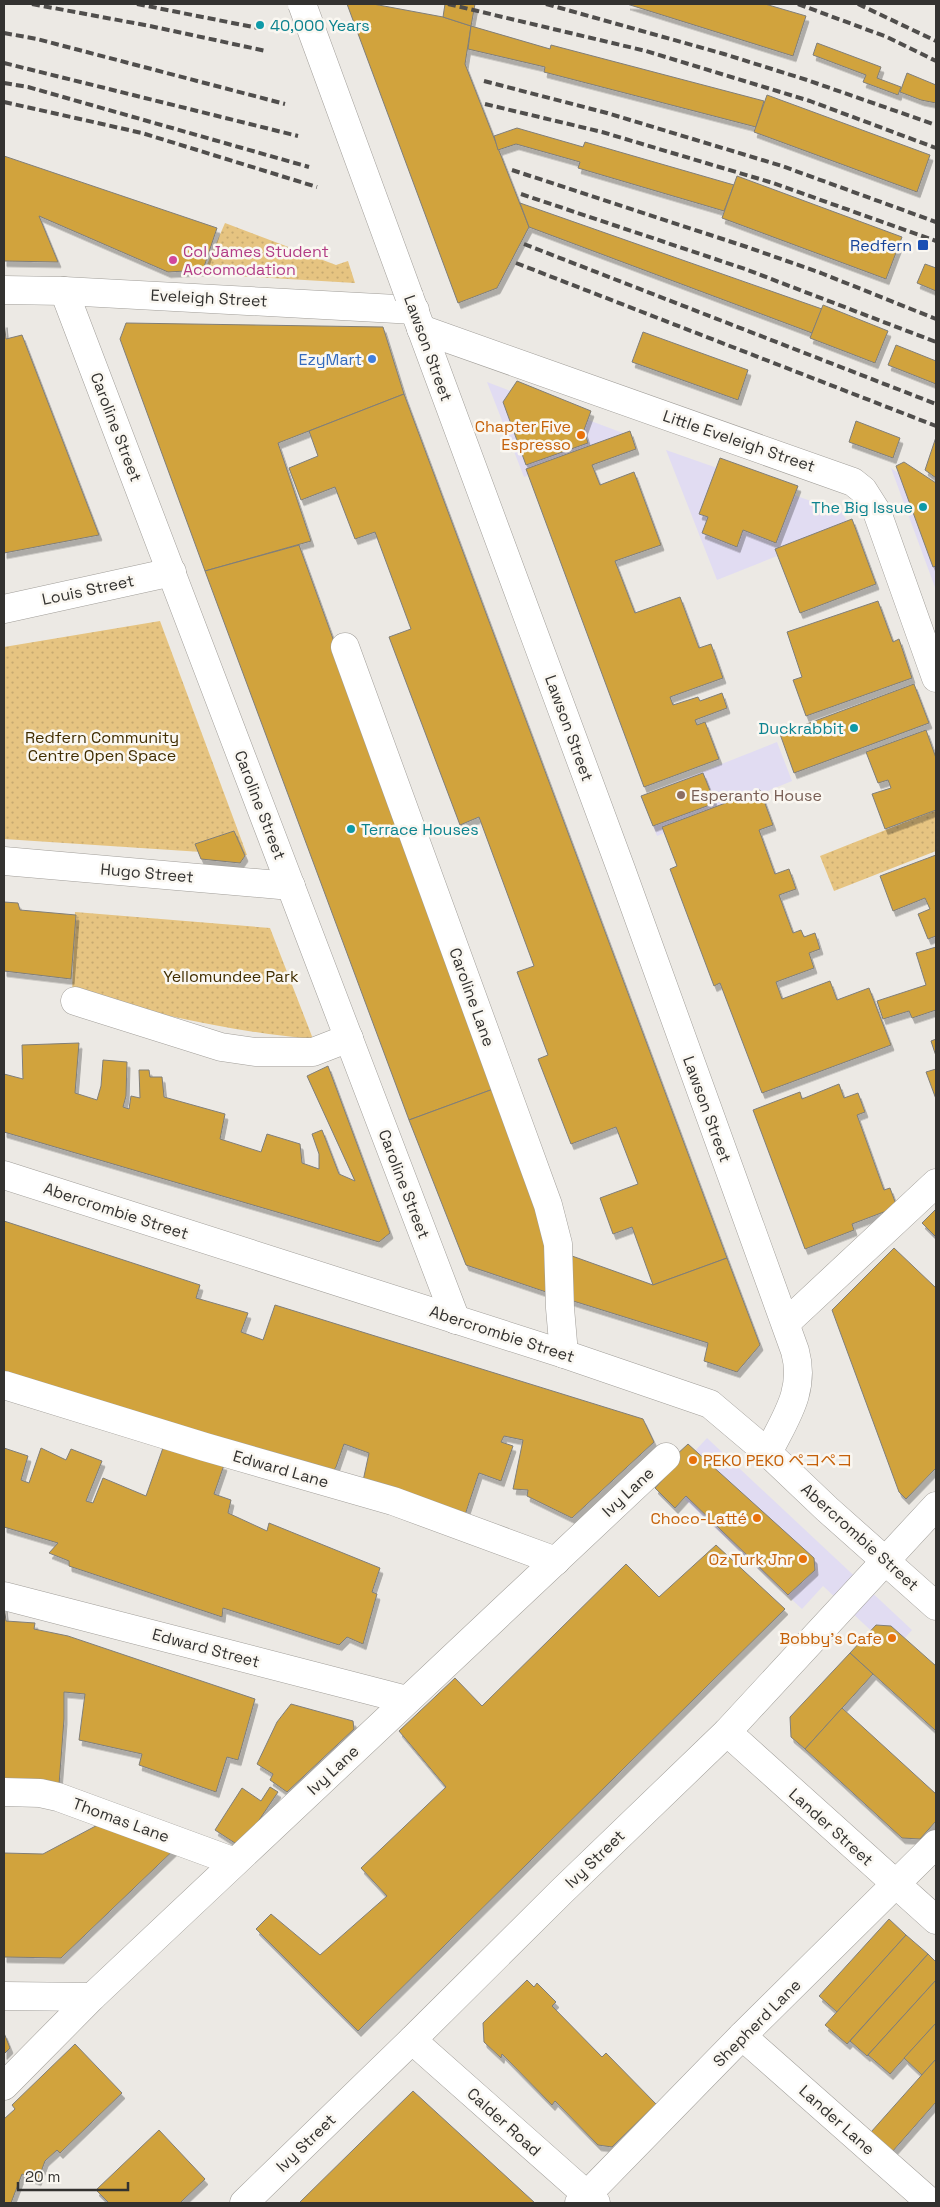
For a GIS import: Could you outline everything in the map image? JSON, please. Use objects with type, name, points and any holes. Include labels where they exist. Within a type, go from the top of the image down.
[{"type":"street","name":"Lawson Street","points":[[302,4],[621,869],[799,1364],[799,1383],[793,1404],[768,1453]]},
{"type":"street","name":"Eveleigh Street","points":[[4,290],[64,291],[415,312]]},
{"type":"street","name":"Caroline Street","points":[[64,291],[456,1320]]},
{"type":"street","name":"Little Eveleigh Street","points":[[415,312],[853,482],[863,490],[877,512],[936,678]]},
{"type":"street","name":"Louis Street","points":[[4,608],[172,572]]},
{"type":"street","name":"Caroline Lane","points":[[345,647],[548,1205],[558,1244],[564,1354]]},
{"type":"street","name":"Hugo Street","points":[[4,861],[291,886]]},
{"type":"street","points":[[75,1001],[220,1047],[255,1052],[313,1052],[349,1038]]},
{"type":"street","name":"Abercrombie Street","points":[[4,1175],[564,1354],[710,1404],[768,1453],[936,1606]]},
{"type":"street","points":[[786,1324],[936,1183]]},
{"type":"street","name":"Edward Lane","points":[[4,1385],[205,1448],[393,1501],[556,1561]]},
{"type":"street","name":"Ivy Lane","points":[[4,2086],[92,1998],[235,1862],[666,1457]]},
{"type":"street","name":"Ivy Street","points":[[244,2203],[727,1732],[936,1506]]},
{"type":"street","name":"Edward Street","points":[[4,1596],[407,1700]]},
{"type":"street","name":"Lander Street","points":[[727,1732],[936,1920]]},
{"type":"street","name":"Thomas Lane","points":[[4,1792],[40,1793],[58,1797],[235,1862]]},
{"type":"street","name":"Shepherd Lane","points":[[587,2201],[742,2036],[936,1844]]},
{"type":"street","points":[[4,1996],[92,1998]]},
{"type":"street","name":"Lander Lane","points":[[742,2036],[931,2203]]},
{"type":"street","name":"Calder Road","points":[[412,2040],[587,2201]]},
{"type":"shaded area","points":[[487,382],[631,436],[524,477]]},
{"type":"shaded area","points":[[666,450],[842,512],[850,527],[717,580]]},
{"type":"shaded area","name":"The Big Issue","points":[[891,468],[936,500],[936,590]]},
{"type":"shaded area","points":[[777,742],[792,781],[657,836],[641,796]]},
{"type":"shaded area","points":[[707,1438],[912,1630],[893,1651],[823,1586],[802,1609],[666,1482]]},
{"type":"green space","points":[[225,223],[336,265],[348,261],[355,283],[203,274]]},
{"type":"green space","name":"Redfern Community Centre Open Space","points":[[160,621],[247,855],[4,839],[4,647]]},
{"type":"green space","points":[[936,810],[936,851],[834,891],[820,856]]},
{"type":"green space","name":"Yellomundee Park","points":[[75,912],[270,928],[313,1039],[252,1032],[72,994]]},
{"type":"building","points":[[347,4],[373,4],[443,17],[471,26],[465,64],[529,227],[497,288],[458,303]]},
{"type":"building","points":[[445,4],[475,4],[471,26],[443,17]]},
{"type":"building","points":[[627,4],[765,4],[806,16],[793,56]]},
{"type":"building","points":[[471,26],[550,49],[551,45],[764,101],[756,127],[544,72],[545,67],[468,49]]},
{"type":"building","points":[[817,43],[881,67],[877,78],[901,87],[898,95],[863,82],[866,75],[813,55]]},
{"type":"building","points":[[907,73],[936,85],[936,103],[921,100],[900,92]]},
{"type":"building","points":[[767,95],[930,155],[917,192],[754,132]]},
{"type":"building","points":[[517,128],[583,147],[585,142],[734,185],[724,211],[578,168],[580,162],[516,144],[498,150],[494,136]]},
{"type":"building","points":[[4,156],[217,228],[203,270],[168,272],[39,216],[58,262],[4,261]]},
{"type":"building","points":[[737,176],[902,237],[886,279],[722,218]]},
{"type":"building","points":[[520,203],[822,309],[812,333],[529,227]]},
{"type":"building","points":[[925,264],[936,268],[936,291],[917,283]]},
{"type":"building","points":[[823,305],[888,331],[875,363],[810,338]]},
{"type":"building","points":[[4,322],[6,339],[22,335],[99,535],[4,553]]},
{"type":"building","points":[[126,323],[383,327],[404,394],[278,443],[311,541],[205,571],[120,339]]},
{"type":"building","points":[[643,332],[748,370],[738,400],[632,362]]},
{"type":"building","points":[[896,345],[936,361],[936,384],[888,365]]},
{"type":"building","points":[[517,381],[591,411],[584,430],[588,443],[526,465],[503,402]]},
{"type":"building","points":[[404,394],[727,1258],[653,1285],[632,1227],[613,1234],[600,1198],[638,1184],[616,1127],[571,1144],[538,1059],[548,1055],[517,972],[534,966],[479,817],[460,825],[389,637],[411,629],[375,532],[355,539],[335,487],[301,500],[289,468],[318,456],[309,431]]},
{"type":"building","points":[[856,421],[900,438],[893,458],[849,442]]},
{"type":"building","points":[[630,431],[636,449],[592,465],[600,485],[634,472],[661,545],[615,561],[635,613],[680,597],[699,648],[711,644],[723,678],[670,697],[673,705],[698,697],[700,701],[722,693],[727,708],[695,720],[697,725],[705,722],[719,759],[644,787],[526,469]]},
{"type":"building","points":[[936,437],[936,478],[925,470]]},
{"type":"building","points":[[720,458],[798,486],[776,543],[743,530],[737,547],[702,533],[708,517],[699,514]]},
{"type":"building","name":"The Big Issue","points":[[904,462],[936,483],[936,566],[933,567],[896,466]]},
{"type":"building","points":[[852,519],[876,584],[800,613],[775,549]]},
{"type":"building","name":"Terrace Houses","points":[[299,545],[496,1088],[409,1120],[205,571]]},
{"type":"building","points":[[878,601],[893,642],[899,639],[912,678],[806,716],[793,680],[802,677],[787,632]]},
{"type":"building","name":"Duckrabbit","points":[[914,684],[929,723],[794,773],[780,734]]},
{"type":"building","points":[[926,730],[936,758],[936,810],[885,829],[872,794],[891,788],[888,780],[878,783],[866,752]]},
{"type":"building","points":[[703,773],[715,803],[653,826],[641,796]]},
{"type":"building","points":[[760,790],[773,825],[759,830],[775,874],[789,869],[796,889],[779,895],[793,933],[801,930],[804,937],[815,933],[820,949],[809,953],[814,968],[776,982],[782,999],[830,981],[837,1000],[869,988],[891,1045],[762,1093],[720,983],[714,986],[670,869],[677,866],[662,827]]},
{"type":"building","points":[[234,831],[245,856],[240,863],[201,859],[195,844]]},
{"type":"building","points":[[936,855],[936,936],[928,939],[918,914],[930,909],[925,898],[893,911],[880,876]]},
{"type":"building","points":[[4,902],[18,903],[20,910],[76,915],[71,979],[4,971]]},
{"type":"building","points":[[936,947],[936,1010],[912,1018],[909,1011],[883,1019],[877,1001],[926,985],[916,953]]},
{"type":"building","points":[[936,1039],[936,1056],[931,1041]]},
{"type":"building","points":[[79,1043],[75,1093],[97,1100],[101,1086],[103,1060],[127,1062],[126,1096],[123,1107],[129,1109],[131,1096],[140,1098],[139,1070],[149,1070],[150,1077],[162,1077],[164,1097],[225,1114],[220,1139],[261,1152],[267,1134],[300,1144],[302,1163],[319,1169],[319,1154],[312,1134],[322,1130],[339,1174],[355,1181],[307,1076],[328,1066],[390,1233],[379,1242],[4,1132],[4,1074],[23,1079],[22,1045]]},
{"type":"building","points":[[936,1069],[936,1099],[926,1072]]},
{"type":"building","points":[[839,1084],[844,1098],[858,1093],[865,1112],[857,1115],[884,1190],[890,1188],[897,1207],[852,1224],[854,1230],[805,1249],[753,1110],[800,1092],[802,1099]]},
{"type":"building","points":[[496,1088],[545,1217],[552,1294],[466,1265],[409,1120]]},
{"type":"building","points":[[936,1209],[936,1237],[922,1223]]},
{"type":"building","points":[[4,1221],[200,1285],[196,1298],[248,1313],[241,1332],[263,1340],[275,1305],[643,1419],[654,1442],[572,1518],[527,1496],[528,1490],[513,1489],[523,1440],[504,1436],[501,1442],[513,1446],[501,1481],[479,1473],[464,1518],[363,1481],[369,1453],[344,1444],[332,1473],[4,1376]]},
{"type":"building","points":[[894,1248],[936,1288],[936,1468],[906,1499],[899,1492],[832,1310]]},
{"type":"building","points":[[572,1256],[653,1285],[727,1258],[760,1345],[737,1372],[704,1361],[708,1343],[570,1300],[568,1271]]},
{"type":"building","points":[[688,1444],[814,1558],[815,1570],[788,1595],[686,1496],[675,1508],[655,1488],[666,1476],[661,1469]]},
{"type":"building","points":[[164,1445],[224,1465],[214,1494],[231,1500],[228,1513],[267,1531],[269,1523],[380,1568],[372,1592],[377,1594],[363,1644],[347,1637],[339,1645],[223,1608],[222,1617],[69,1566],[69,1561],[49,1553],[58,1543],[4,1527],[4,1448],[28,1456],[21,1480],[29,1483],[41,1448],[66,1460],[71,1449],[102,1461],[86,1501],[93,1503],[103,1478],[146,1496]]},
{"type":"building","points":[[716,1545],[785,1609],[358,2031],[256,1929],[271,1914],[320,1955],[387,1896],[361,1868],[446,1787],[399,1731],[455,1678],[482,1706],[626,1564],[659,1597]]},
{"type":"building","points":[[4,1606],[6,1621],[35,1623],[34,1629],[68,1636],[255,1699],[238,1760],[227,1757],[216,1792],[139,1765],[142,1754],[79,1740],[85,1694],[64,1692],[59,1785],[4,1784]]},
{"type":"building","points":[[876,1625],[891,1626],[936,1666],[936,1731],[850,1653]]},
{"type":"building","points":[[850,1653],[873,1674],[805,1749],[791,1737],[790,1717]]},
{"type":"building","points":[[291,1704],[353,1721],[354,1729],[287,1792],[270,1780],[273,1774],[257,1764],[277,1722]]},
{"type":"building","points":[[842,1708],[936,1794],[936,1821],[920,1839],[902,1838],[805,1749]]},
{"type":"building","points":[[270,1787],[278,1792],[241,1847],[215,1830],[242,1788],[261,1801]]},
{"type":"building","points":[[107,1820],[181,1843],[61,1958],[4,1957],[4,1853],[43,1854]]},
{"type":"building","points":[[889,1919],[906,1935],[837,2012],[819,1996]]},
{"type":"building","points":[[906,1935],[928,1954],[847,2044],[825,2025]]},
{"type":"building","points":[[928,1954],[936,1962],[936,1980],[867,2056],[850,2041]]},
{"type":"building","points":[[527,1980],[534,1987],[537,1983],[556,2002],[552,2006],[602,2057],[606,2053],[656,2104],[612,2147],[598,2145],[555,2101],[552,2105],[502,2054],[501,2058],[484,2042],[483,2023]]},
{"type":"building","points":[[936,1980],[936,2023],[890,2074],[868,2055]]},
{"type":"building","points":[[936,2023],[936,2059],[922,2075],[904,2058]]},
{"type":"building","points":[[4,2033],[10,2048],[4,2054]]},
{"type":"building","points":[[75,2044],[122,2093],[60,2153],[57,2150],[45,2161],[38,2180],[22,2174],[11,2203],[4,2203],[4,2119],[15,2109],[12,2105]]},
{"type":"building","points":[[936,2059],[936,2102],[892,2152],[871,2132]]},
{"type":"building","points":[[413,2091],[535,2203],[299,2203]]},
{"type":"building","points":[[159,2130],[205,2179],[180,2203],[109,2203],[96,2190]]},
{"type":"railway","points":[[32,4],[150,26],[266,51]]},
{"type":"railway","points":[[137,4],[258,28]]},
{"type":"railway","points":[[448,4],[646,51],[810,101],[936,148]]},
{"type":"railway","points":[[546,4],[724,54],[807,80],[936,125]]},
{"type":"railway","points":[[798,4],[887,37],[936,61]]},
{"type":"railway","points":[[858,4],[936,41]]},
{"type":"railway","points":[[4,33],[37,39],[285,104]]},
{"type":"railway","points":[[4,63],[298,136]]},
{"type":"railway","points":[[484,81],[607,113],[782,166],[936,222]]},
{"type":"railway","points":[[4,83],[28,87],[309,167]]},
{"type":"railway","points":[[4,102],[142,133],[317,187]]},
{"type":"railway","points":[[485,104],[602,132],[773,183],[936,241]]},
{"type":"railway","points":[[512,170],[821,273],[936,319]]},
{"type":"railway","points":[[521,194],[745,269],[936,342]]},
{"type":"railway","points":[[524,244],[936,404]]},
{"type":"railway","points":[[516,263],[936,426]]},
{"type":"place","name":"40,000 Years","points":[[260,25]]},
{"type":"place","name":"Redfern","points":[[923,245]]},
{"type":"place","name":"Col James Student Accomodation","points":[[173,260]]},
{"type":"place","name":"EzyMart","points":[[372,359]]},
{"type":"place","name":"Chapter Five Espresso","points":[[581,435]]},
{"type":"place","name":"The Big Issue","points":[[923,507]]},
{"type":"place","name":"Duckrabbit","points":[[854,728]]},
{"type":"place","name":"Esperanto House","points":[[681,795]]},
{"type":"place","name":"Terrace Houses","points":[[351,829]]},
{"type":"place","name":"PEKO PEKO ペコペコ","points":[[693,1460]]},
{"type":"place","name":"Choco-Latté","points":[[757,1518]]},
{"type":"place","name":"Oz Turk Jnr","points":[[803,1559]]},
{"type":"place","name":"Bobby's Cafe","points":[[892,1638]]}]
